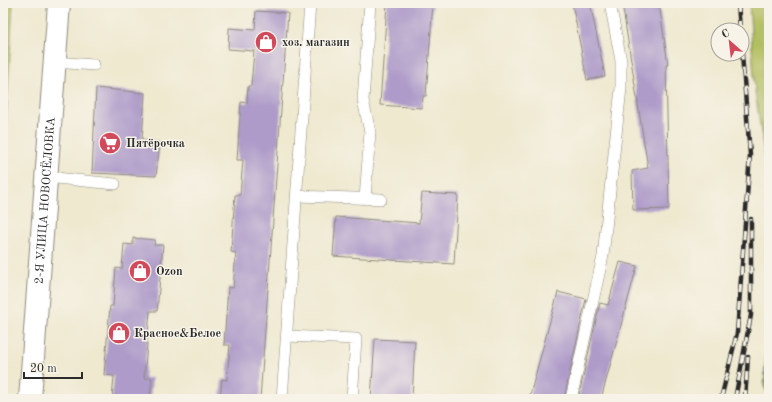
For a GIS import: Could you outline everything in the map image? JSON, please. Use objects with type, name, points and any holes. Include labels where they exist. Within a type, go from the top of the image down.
[{"type":"main road","name":"2-Я УЛИЦА НОВОСЁЛОВКА","points":[[30,399],[59,3]]},
{"type":"lane","points":[[282,399],[310,3]]},
{"type":"lane","points":[[365,199],[370,132],[363,100],[370,3]]},
{"type":"lane","points":[[571,399],[603,256],[622,88],[621,61],[610,3]]},
{"type":"lane","points":[[55,62],[94,65]]},
{"type":"lane","points":[[46,177],[114,184]]},
{"type":"lane","points":[[297,196],[381,199]]},
{"type":"lane","points":[[287,336],[356,339],[352,399]]},
{"type":"green space","points":[[3,3],[13,3],[3,176]]},
{"type":"green space","points":[[749,3],[761,3],[769,29],[769,185],[755,92]]},
{"type":"green space","points":[[769,295],[769,397],[764,386]]},
{"type":"building","points":[[387,3],[433,3],[426,96],[423,96],[422,108],[380,105]]},
{"type":"building","points":[[572,3],[590,3],[605,76],[587,80]]},
{"type":"building","points":[[622,3],[659,3],[668,65],[666,65],[669,209],[633,210],[632,171],[648,168]]},
{"type":"building","points":[[256,11],[288,13],[260,399],[220,399],[222,379],[227,380],[230,345],[224,345],[228,287],[233,288],[236,253],[231,252],[235,195],[240,195],[243,160],[237,160],[241,102],[247,103],[248,86],[251,86],[254,51],[228,49],[229,28],[255,30]]},
{"type":"building","points":[[96,88],[145,93],[142,140],[160,142],[156,176],[92,173]]},
{"type":"building","points":[[422,193],[458,195],[454,264],[333,256],[336,217],[419,223]]},
{"type":"building","points":[[133,238],[155,240],[154,245],[163,245],[157,311],[150,311],[144,378],[152,378],[150,399],[112,399],[114,376],[104,375],[110,306],[113,306],[116,268],[122,269],[124,244],[133,245]]},
{"type":"building","points":[[620,262],[637,266],[601,399],[578,399],[600,303],[608,305]]},
{"type":"building","points":[[558,292],[586,299],[564,399],[529,399]]},
{"type":"building","points":[[375,339],[415,341],[412,399],[371,399]]},
{"type":"railway","points":[[738,3],[739,22]]},
{"type":"railway","points":[[721,399],[737,333],[750,155],[743,62]]},
{"type":"railway","points":[[735,399],[751,315],[751,219]]},
{"type":"railway","points":[[745,399],[748,357]]},
{"type":"place","name":"хоз. магазин","points":[[266,42]]},
{"type":"place","name":"Пятёрочка","points":[[110,143]]},
{"type":"place","name":"Ozon","points":[[140,271]]},
{"type":"place","name":"Красное&Белое","points":[[119,333]]}]
